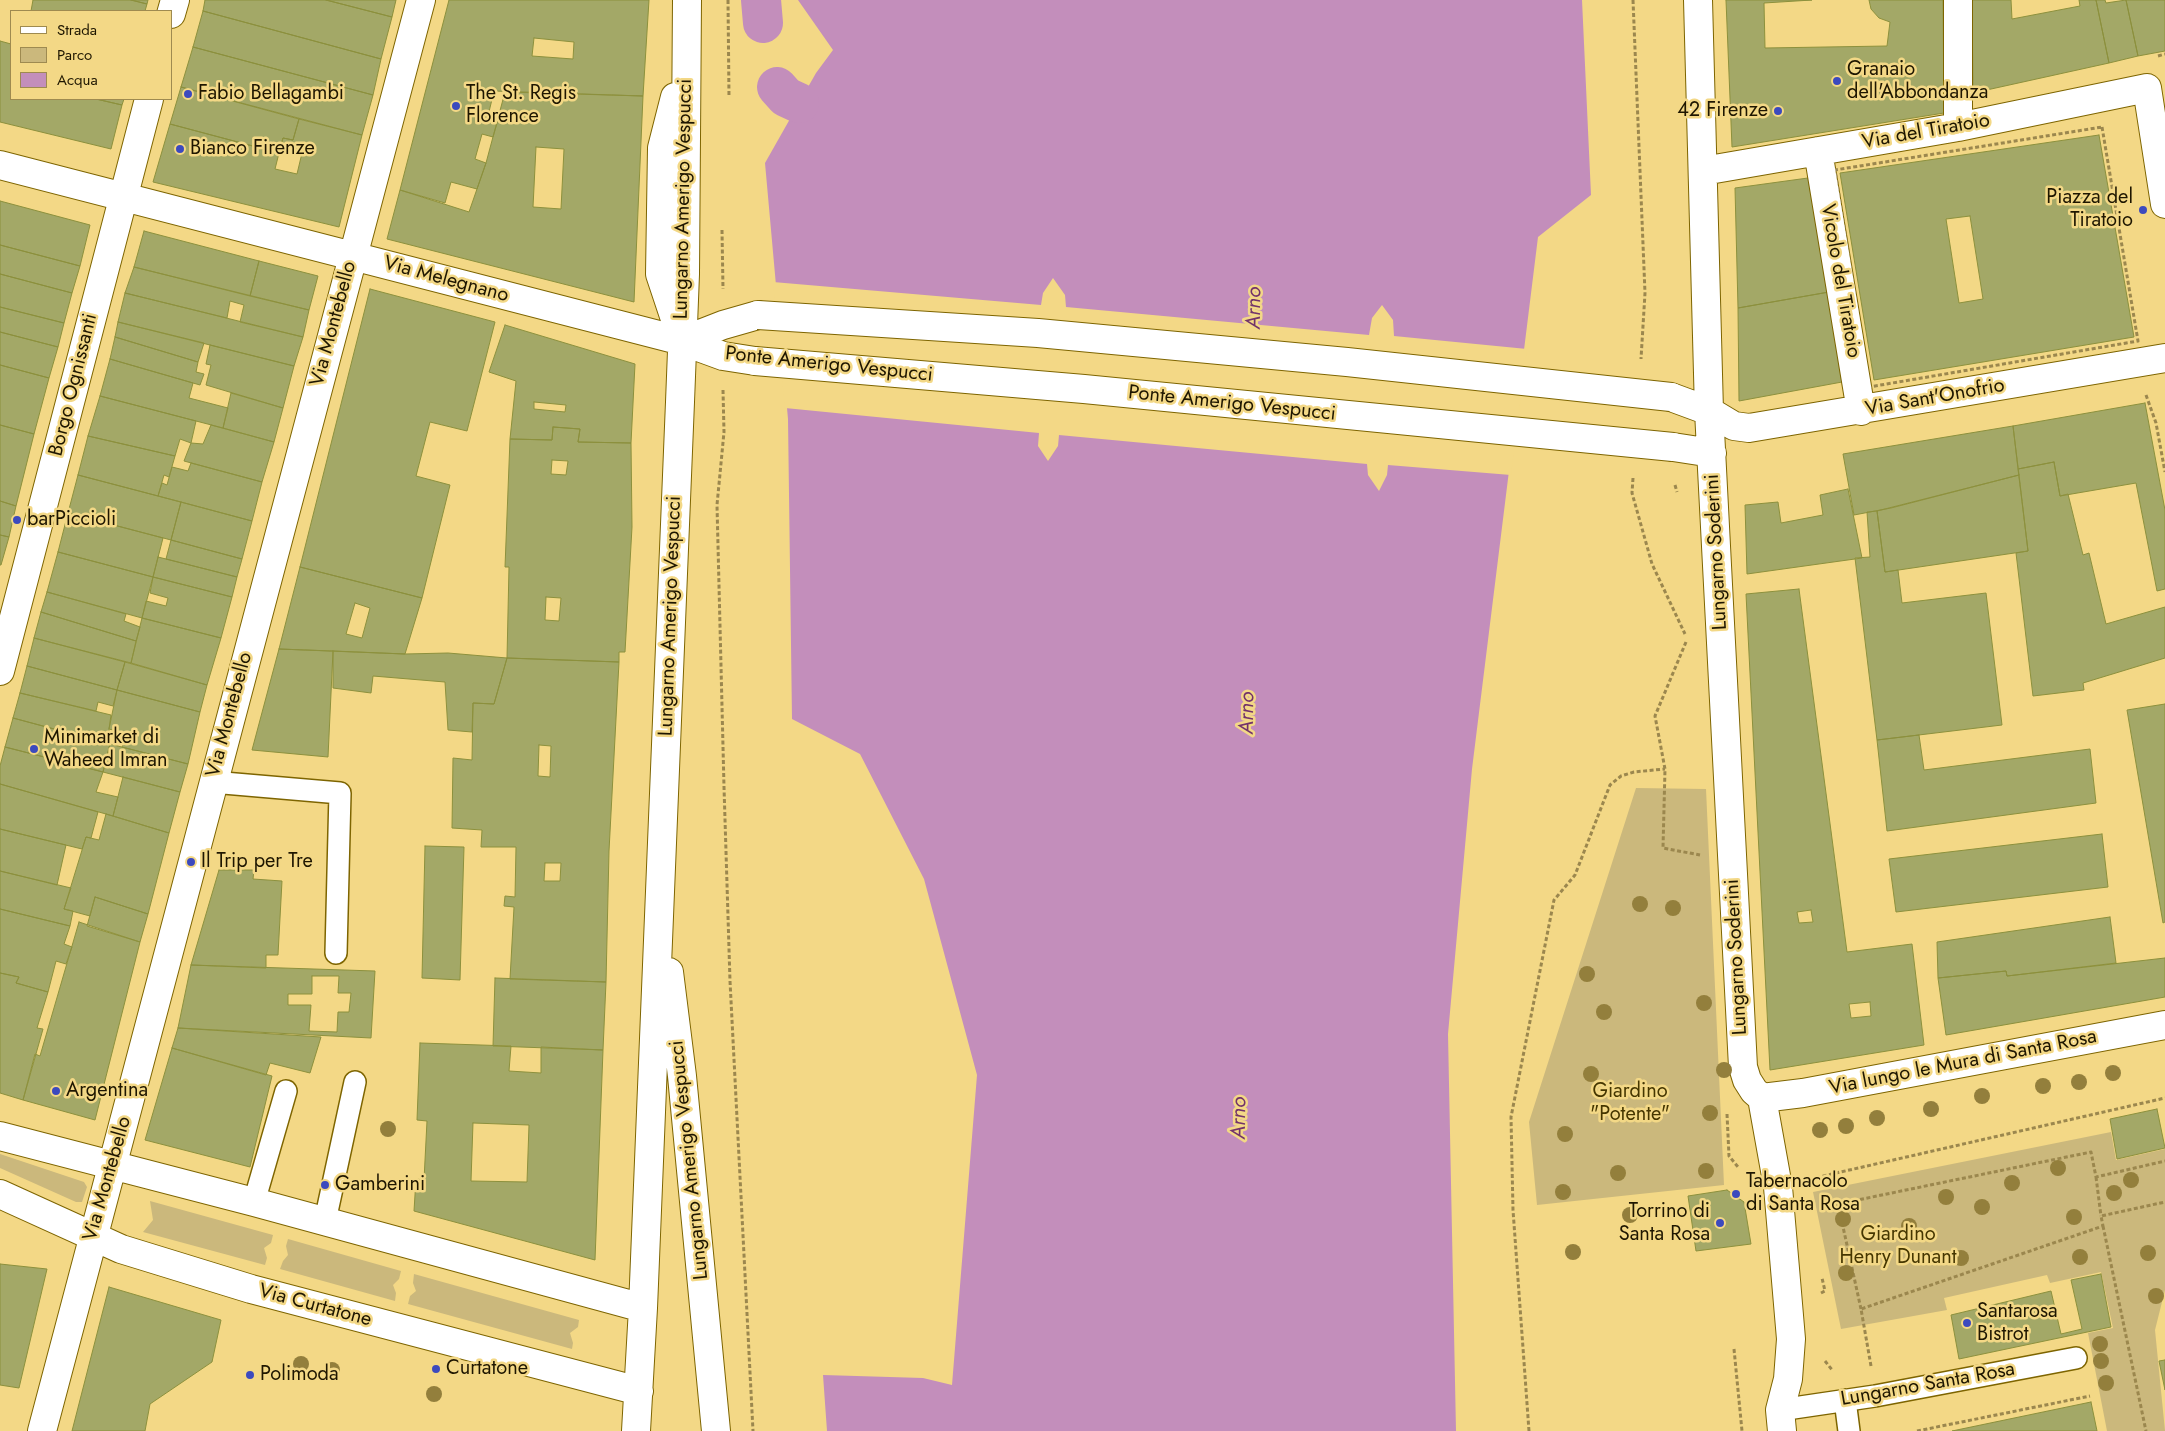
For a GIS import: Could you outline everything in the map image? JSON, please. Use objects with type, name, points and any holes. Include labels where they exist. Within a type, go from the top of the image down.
[{"type":"street","name":"Via Montebello","points":[[42,1431],[212,782],[421,0]]},
{"type":"street","name":"Lungarno Amerigo Vespucci","points":[[636,1431],[643,1308],[682,341],[660,274],[662,148],[685,57],[687,0]]},
{"type":"street","name":"Lungarno Soderini","points":[[1698,0],[1709,410],[1743,1067],[1747,1080],[1754,1091],[1762,1098]]},
{"type":"street","points":[[1958,0],[1958,127]]},
{"type":"street","name":"Via del Tiratoio","points":[[1703,171],[1958,127],[2147,88],[2165,204]]},
{"type":"street","name":"Borgo Ognissanti","points":[[0,670],[149,100]]},
{"type":"street","name":"Vicolo del Tiratoio","points":[[1818,151],[1865,399]]},
{"type":"street","name":"Via Melegnano","points":[[0,165],[682,341]]},
{"type":"street","name":"Ponte Amerigo Vespucci","points":[[682,341],[723,324],[758,315],[1048,334],[1346,362],[1671,397],[1709,410]]},
{"type":"street","name":"Ponte Amerigo Vespucci","points":[[682,341],[723,356],[755,361],[1084,389],[1673,447],[1712,453]]},
{"type":"street","name":"Via Sant'Onofrio","points":[[1709,410],[1734,426],[1749,428],[1865,399],[2165,358]]},
{"type":"street","name":"Lungarno Amerigo Vespucci","points":[[659,890],[682,1076],[716,1431]]},
{"type":"street","name":"Via lungo le Mura di Santa Rosa","points":[[1762,1098],[1802,1093],[2165,1025]]},
{"type":"street","name":"Lungarno Santa Rosa","points":[[1762,1098],[1778,1187],[1791,1339],[1788,1379],[1781,1420]]},
{"type":"street","points":[[0,1136],[254,1202],[643,1308]]},
{"type":"street","name":"Via Curtatone","points":[[0,1194],[121,1249],[251,1289],[639,1391]]},
{"type":"lane","points":[[212,782],[340,793],[336,953]]},
{"type":"lane","points":[[325,1221],[355,1082]]},
{"type":"lane","points":[[254,1202],[286,1091]]},
{"type":"lane","name":"Lungarno Santa Rosa","points":[[1781,1420],[1845,1400],[2076,1358]]},
{"type":"lane","points":[[1845,1400],[1848,1431]]},
{"type":"path","points":[[728,0],[729,97]]},
{"type":"path","points":[[1865,399],[1835,170],[2102,127],[2138,341]]},
{"type":"path","points":[[723,402],[724,432],[717,505],[724,787],[730,981],[753,1431]]},
{"type":"path","points":[[2156,423],[2165,472]]},
{"type":"path","points":[[1529,1431],[1513,1210],[1511,1117],[1554,900],[1576,875],[1610,785],[1621,776],[1634,772],[1666,770],[1663,848],[1706,856]]},
{"type":"path","points":[[1778,1187],[2165,1098]]},
{"type":"path","points":[[1871,1367],[1861,1309],[1838,1204],[2091,1152],[2101,1216],[2146,1431]]},
{"type":"path","points":[[2096,1177],[2165,1162]]},
{"type":"path","points":[[2101,1216],[2165,1202]]},
{"type":"path","points":[[1861,1309],[2103,1226]]},
{"type":"path","points":[[1734,1349],[1742,1431]]},
{"type":"path","points":[[1917,1431],[2090,1396]]},
{"type":"green space","name":"Giardino \"Potente\"","points":[[1636,788],[1706,789],[1724,1185],[1537,1205],[1529,1122]]},
{"type":"green space","name":"Giardino Henry Dunant","points":[[2111,1132],[2116,1160],[2165,1149],[2165,1290],[2155,1330],[2165,1431],[2107,1431],[2088,1333],[2113,1328],[2101,1272],[2050,1283],[2047,1275],[1944,1298],[1947,1310],[1841,1329],[1813,1192]]},
{"type":"green space","points":[[0,1154],[84,1182],[87,1187],[82,1202],[76,1202],[0,1168]]},
{"type":"green space","points":[[150,1201],[273,1235],[271,1243],[264,1248],[267,1258],[265,1265],[143,1232],[153,1220]]},
{"type":"green space","points":[[288,1239],[401,1271],[399,1279],[393,1285],[396,1293],[395,1301],[280,1269],[288,1255],[286,1246]]},
{"type":"green space","points":[[414,1274],[579,1320],[578,1327],[570,1333],[573,1343],[572,1349],[408,1304],[410,1296],[416,1291],[413,1283]]},
{"type":"water","name":"Arno","points":[[798,0],[1582,0],[1591,195],[1538,237],[1472,769],[1448,1034],[1456,1431],[827,1431],[823,1375],[923,1378],[952,1385],[977,1075],[924,879],[860,754],[792,719],[788,419],[765,163],[816,73],[833,50]]},
{"type":"pier","points":[[1053,278],[1065,295],[1066,307],[1369,335],[1372,318],[1382,305],[1393,320],[1394,336],[1527,349],[1511,475],[1388,465],[1387,475],[1379,491],[1368,475],[1367,464],[1059,435],[1058,446],[1048,461],[1038,446],[1039,433],[785,408],[773,282],[1041,305],[1043,293]]},
{"type":"building","points":[[33,0],[131,0],[147,4],[145,10],[31,10]]},
{"type":"building","points":[[131,0],[148,0],[147,4]]},
{"type":"building","points":[[205,0],[326,0],[392,17],[381,59],[203,11]]},
{"type":"building","points":[[326,0],[396,0],[392,17]]},
{"type":"building","name":"The St. Regis Florence","points":[[449,0],[649,0],[643,96],[494,91],[488,116],[498,120],[493,137],[482,134],[475,159],[486,163],[477,189],[451,182],[445,203],[400,190]],"holes":[[[534,38],[574,42],[573,59],[532,56]]]},
{"type":"building","name":"Granaio dell'Abbondanza","points":[[1726,0],[1812,0],[1764,3],[1765,48],[1887,46],[1890,22],[1879,18],[1871,9],[1869,0],[1943,0],[1944,113],[1732,147]]},
{"type":"building","points":[[1972,0],[2011,0],[2012,19],[2080,6],[2079,0],[2096,0],[2109,63],[1973,93]]},
{"type":"building","points":[[2096,0],[2105,0],[2106,3],[2126,0],[2138,56],[2109,63]]},
{"type":"building","points":[[2126,0],[2165,0],[2165,51],[2138,56]]},
{"type":"building","points":[[203,11],[381,59],[373,95],[193,47]]},
{"type":"building","points":[[0,41],[10,44],[10,100],[100,100],[122,105],[111,149],[0,122]]},
{"type":"building","points":[[193,47],[373,95],[362,135],[181,87]]},
{"type":"building","points":[[181,87],[299,119],[293,140],[283,138],[279,153],[170,124]]},
{"type":"building","points":[[505,92],[643,96],[634,302],[387,239],[400,190],[469,212],[486,163]],"holes":[[[536,147],[564,149],[561,209],[533,207]]]},
{"type":"building","points":[[100,100],[124,100],[122,105]]},
{"type":"building","points":[[299,119],[362,135],[339,227],[153,182],[170,124],[279,153],[275,169],[297,174],[302,153],[280,148],[283,138],[293,140]]},
{"type":"building","points":[[2099,135],[2134,337],[1874,380],[1840,173]],"holes":[[[1970,216],[1983,299],[1959,303],[1946,219]]]},
{"type":"building","points":[[1808,178],[1829,292],[1738,308],[1735,188]]},
{"type":"building","points":[[0,201],[90,225],[80,266],[0,245]]},
{"type":"building","points":[[144,231],[259,261],[250,296],[134,267]]},
{"type":"building","points":[[0,245],[80,266],[72,293],[0,274]]},
{"type":"building","points":[[259,261],[318,276],[309,310],[250,296]]},
{"type":"building","points":[[134,267],[309,310],[303,337],[240,322],[244,305],[230,301],[227,318],[125,293]]},
{"type":"building","points":[[0,274],[72,293],[64,323],[0,307]]},
{"type":"building","points":[[370,289],[495,322],[467,431],[430,422],[416,476],[450,485],[422,598],[300,567]]},
{"type":"building","points":[[1829,292],[1842,382],[1739,401],[1738,308]]},
{"type":"building","points":[[125,293],[303,337],[294,366],[118,322]]},
{"type":"building","points":[[0,307],[64,323],[58,347],[0,332]]},
{"type":"building","points":[[118,322],[204,343],[198,362],[115,337]]},
{"type":"building","points":[[505,325],[635,364],[631,443],[578,442],[580,429],[553,427],[552,440],[510,439],[516,381],[489,372]],"holes":[[[534,402],[566,405],[565,412],[534,409]]]},
{"type":"building","points":[[0,332],[58,347],[49,378],[0,365]]},
{"type":"building","points":[[115,337],[198,362],[196,372],[204,374],[200,385],[110,359]]},
{"type":"building","points":[[210,345],[294,366],[283,408],[206,385],[211,365],[206,364]]},
{"type":"building","points":[[110,359],[193,383],[189,398],[228,408],[223,428],[100,396]]},
{"type":"building","points":[[0,365],[49,378],[34,434],[0,425]]},
{"type":"building","points":[[231,393],[283,408],[274,442],[223,428]]},
{"type":"building","points":[[100,396],[196,421],[191,443],[180,439],[175,456],[88,436]]},
{"type":"building","points":[[2145,403],[2165,510],[2165,589],[2157,591],[2136,483],[2060,496],[2054,462],[2018,469],[2013,426]]},
{"type":"building","points":[[0,425],[34,434],[16,506],[0,501]]},
{"type":"building","points":[[211,425],[274,442],[262,482],[184,461],[191,443],[203,444]]},
{"type":"building","points":[[2013,426],[2019,475],[1891,508],[1854,515],[1843,454]]},
{"type":"building","points":[[553,427],[580,429],[578,442],[631,443],[632,527],[625,652],[619,652],[619,662],[507,658],[509,567],[505,567],[510,439],[552,440]],"holes":[[[552,460],[568,461],[566,475],[551,474]],[[546,597],[561,598],[559,621],[545,620]]]},
{"type":"building","points":[[88,436],[175,456],[169,477],[164,475],[158,496],[78,475]]},
{"type":"building","points":[[2054,462],[2060,496],[2068,494],[2083,555],[2089,553],[2106,624],[2165,607],[2165,658],[2083,683],[2084,690],[2033,696],[2016,553],[2028,551],[2018,469]]},
{"type":"building","points":[[191,463],[262,482],[252,521],[158,496],[162,483],[167,485],[172,467],[188,471]]},
{"type":"building","points":[[78,475],[181,502],[171,540],[68,513]]},
{"type":"building","points":[[2019,475],[2028,551],[1885,572],[1877,511]]},
{"type":"building","points":[[1848,489],[1862,558],[1747,574],[1745,505],[1778,502],[1781,523],[1823,515],[1820,495]]},
{"type":"building","points":[[0,501],[16,506],[9,537],[0,535]]},
{"type":"building","points":[[181,502],[252,521],[242,559],[171,540]]},
{"type":"building","points":[[1877,511],[1885,572],[1898,570],[1902,603],[1986,593],[2002,725],[1877,740],[1855,558],[1870,557],[1867,512]]},
{"type":"building","points":[[68,513],[163,538],[153,577],[58,552]]},
{"type":"building","points":[[0,535],[9,537],[1,565],[0,565]]},
{"type":"building","points":[[171,540],[242,559],[237,577],[166,559]]},
{"type":"building","points":[[58,552],[153,577],[142,618],[47,592]]},
{"type":"building","points":[[158,557],[237,577],[232,597],[153,577]]},
{"type":"building","points":[[300,567],[422,598],[405,654],[279,649]],"holes":[[[355,603],[370,608],[362,638],[346,634]]]},
{"type":"building","points":[[153,577],[232,597],[221,638],[142,618],[146,601],[166,606],[168,598],[150,593]]},
{"type":"building","points":[[1799,589],[1847,952],[1912,944],[1924,1045],[1770,1070],[1746,594]],"holes":[[[1811,910],[1813,922],[1799,923],[1797,912]],[[1870,1002],[1871,1016],[1851,1018],[1849,1004]]]},
{"type":"building","points":[[47,592],[126,614],[124,621],[140,627],[136,641],[41,612]]},
{"type":"building","points":[[41,612],[136,641],[131,663],[34,638]]},
{"type":"building","points":[[142,618],[221,638],[207,685],[131,663]]},
{"type":"building","points":[[34,638],[125,662],[117,690],[27,666]]},
{"type":"building","points":[[279,649],[333,651],[328,757],[252,750]]},
{"type":"building","points":[[333,651],[405,654],[448,653],[507,658],[494,704],[473,703],[472,732],[448,730],[445,682],[373,676],[371,693],[333,688]]},
{"type":"building","points":[[507,658],[619,662],[609,851],[606,982],[510,979],[514,907],[504,906],[505,896],[515,897],[516,847],[481,847],[482,830],[452,828],[453,758],[472,760],[473,703],[494,704]],"holes":[[[539,745],[551,746],[550,777],[538,776]],[[545,863],[561,863],[560,881],[544,881]]]},
{"type":"building","points":[[125,662],[207,685],[200,712],[117,690]]},
{"type":"building","points":[[27,666],[117,690],[113,706],[98,702],[96,711],[20,693]]},
{"type":"building","points":[[117,690],[200,712],[188,764],[122,747],[127,734],[109,729]]},
{"type":"building","points":[[20,693],[111,715],[109,729],[110,744],[13,718]]},
{"type":"building","points":[[2165,704],[2165,922],[2163,923],[2127,710]]},
{"type":"building","points":[[13,718],[110,744],[103,772],[5,747]]},
{"type":"building","points":[[1919,735],[1924,770],[2090,749],[2096,803],[1887,831],[1877,740]]},
{"type":"building","points":[[110,744],[188,764],[180,792],[103,772]]},
{"type":"building","points":[[5,747],[103,772],[96,792],[118,797],[113,816],[0,784],[0,766]]},
{"type":"building","points":[[123,777],[180,792],[169,833],[113,816]]},
{"type":"building","points":[[0,784],[98,812],[91,838],[86,837],[82,849],[0,829]]},
{"type":"building","points":[[106,814],[169,833],[148,914],[95,897],[90,916],[64,909],[86,837],[99,840]]},
{"type":"building","points":[[0,829],[66,845],[57,885],[0,871]]},
{"type":"building","points":[[2102,834],[2108,887],[1896,912],[1889,859]]},
{"type":"building","points":[[425,846],[464,847],[460,980],[422,978]]},
{"type":"building","points":[[219,870],[254,870],[253,879],[282,881],[278,955],[266,955],[266,968],[191,965]]},
{"type":"building","points":[[0,871],[71,888],[64,909],[73,911],[70,926],[0,909]]},
{"type":"building","points":[[95,897],[148,914],[140,942],[87,926]]},
{"type":"building","points":[[0,909],[70,926],[64,944],[72,947],[66,964],[56,961],[48,992],[16,983],[19,977],[0,973]]},
{"type":"building","points":[[2110,917],[2116,963],[2007,976],[2006,971],[1938,978],[1937,942]]},
{"type":"building","points":[[79,922],[140,942],[95,1120],[23,1100],[35,1054],[40,1056]]},
{"type":"building","points":[[2165,958],[2165,997],[1946,1035],[1938,978],[2006,971],[2007,976]]},
{"type":"building","points":[[191,965],[375,971],[371,1038],[178,1028]],"holes":[[[312,976],[339,976],[338,993],[351,993],[349,1012],[338,1012],[337,1032],[309,1031],[311,1005],[288,1005],[288,994],[312,994]]]},
{"type":"building","points":[[0,973],[19,977],[16,983],[48,992],[37,1028],[43,1029],[23,1100],[0,1093]]},
{"type":"building","points":[[495,978],[606,982],[603,1050],[493,1046]]},
{"type":"building","points":[[178,1028],[321,1037],[310,1073],[270,1063],[266,1075],[172,1048]]},
{"type":"building","points":[[420,1043],[511,1046],[509,1071],[541,1073],[541,1047],[603,1050],[595,1260],[414,1211],[416,1179],[424,1180],[427,1121],[417,1120]],"holes":[[[473,1123],[529,1125],[527,1182],[471,1181]]]},
{"type":"building","points":[[172,1048],[272,1076],[250,1167],[145,1140]]},
{"type":"building","points":[[2157,1109],[2165,1148],[2117,1159],[2110,1119]]},
{"type":"building","name":"Torrino di Santa Rosa","points":[[1727,1190],[1744,1202],[1751,1244],[1696,1251],[1688,1196]]},
{"type":"building","points":[[0,1264],[47,1269],[19,1388],[0,1385]]},
{"type":"building","points":[[2101,1274],[2111,1327],[1959,1359],[1951,1315],[2051,1291],[2061,1334],[2082,1329],[2071,1280]]},
{"type":"building","points":[[109,1287],[221,1320],[212,1362],[150,1404],[145,1431],[72,1431]]},
{"type":"building","points":[[2165,1360],[2165,1390],[2159,1361]]},
{"type":"building","points":[[2091,1402],[2097,1431],[1952,1431]]},
{"type":"waterway","points":[[761,0],[763,23]]},
{"type":"waterway","points":[[777,87],[786,97],[799,103]]},
{"type":"place","name":"Granaio dell'Abbondanza","points":[[1837,81]]},
{"type":"place","name":"Fabio Bellagambi","points":[[188,94]]},
{"type":"place","name":"The St. Regis Florence","points":[[456,106]]},
{"type":"place","name":"42 Firenze","points":[[1778,111]]},
{"type":"place","name":"Bianco Firenze","points":[[180,149]]},
{"type":"place","name":"Piazza del Tiratoio","points":[[2143,210]]},
{"type":"place","name":"barPiccioli","points":[[17,520]]},
{"type":"place","name":"Minimarket di Waheed Imran","points":[[34,749]]},
{"type":"place","name":"Il Trip per Tre","points":[[191,862]]},
{"type":"place","name":"Argentina","points":[[56,1091]]},
{"type":"place","name":"Gamberini","points":[[325,1185]]},
{"type":"place","name":"Tabernacolo di Santa Rosa","points":[[1736,1194]]},
{"type":"place","name":"Torrino di Santa Rosa","points":[[1720,1223]]},
{"type":"place","name":"Santarosa Bistrot","points":[[1967,1323]]},
{"type":"place","name":"Curtatone","points":[[436,1369]]},
{"type":"place","name":"Polimoda","points":[[250,1375]]}]
